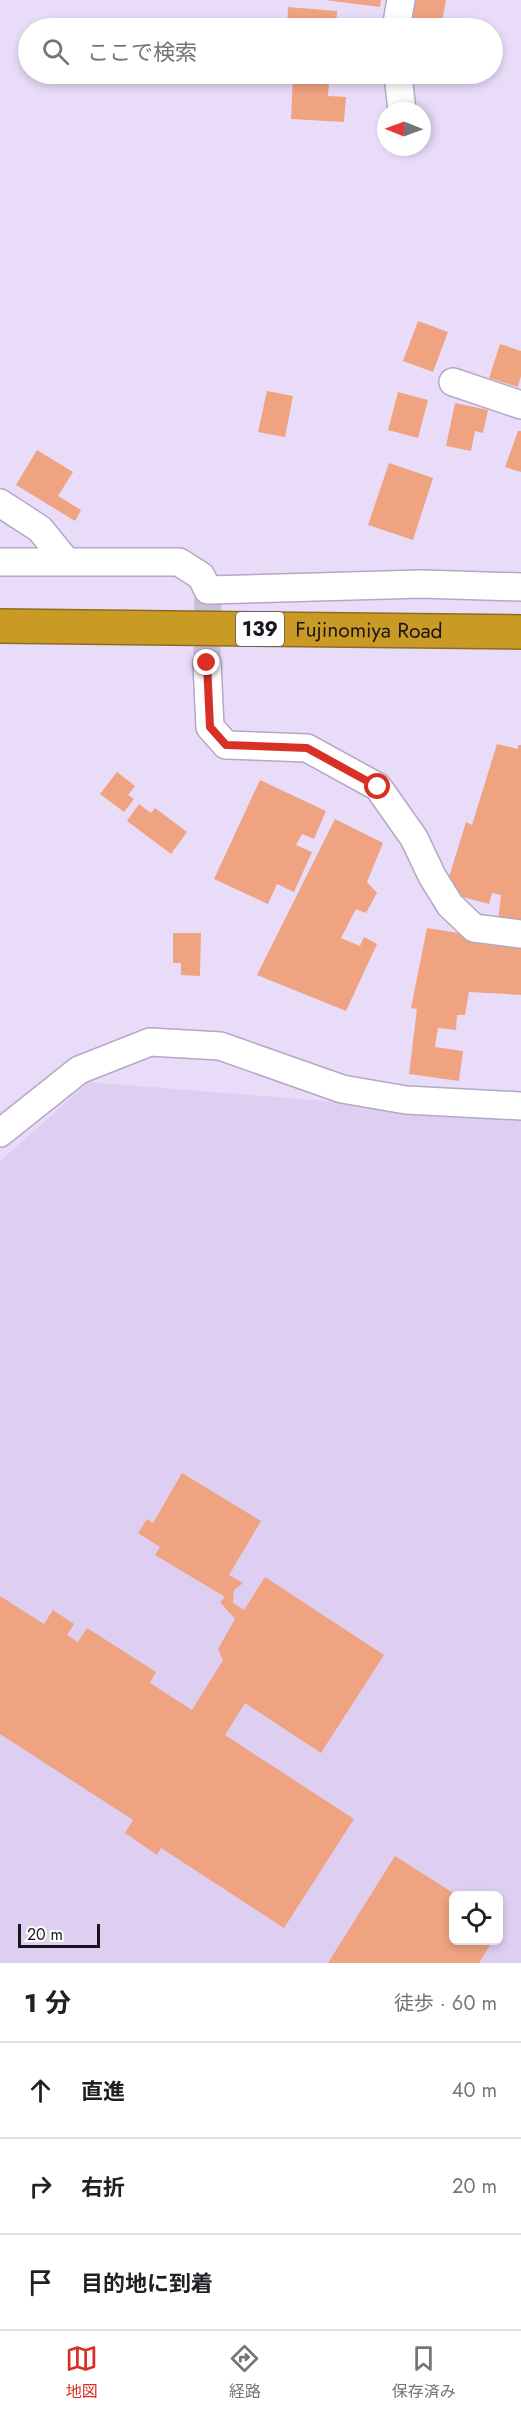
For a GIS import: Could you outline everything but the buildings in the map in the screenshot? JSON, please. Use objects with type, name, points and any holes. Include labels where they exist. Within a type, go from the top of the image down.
[{"type":"highway","name":"Fujinomiya Road","points":[[0,626],[521,632]]},
{"type":"street","points":[[398,18],[401,0]]},
{"type":"street","points":[[399,84],[401,102]]},
{"type":"street","points":[[453,382],[521,405]]},
{"type":"street","points":[[0,503],[40,529],[66,561]]},
{"type":"street","points":[[0,562],[179,562],[201,576],[208,590],[421,584],[521,587]]},
{"type":"street","points":[[207,663],[210,727],[226,745],[307,748],[378,787],[414,838],[432,876],[450,905],[474,928],[521,934]]},
{"type":"street","points":[[0,1133],[79,1070],[150,1042],[220,1046],[342,1089],[406,1100],[521,1106]]},
{"type":"shaded area","points":[[89,1082],[521,1117],[521,1963],[0,1963],[0,1161]]},
{"type":"tunnel","points":[[207,663],[208,590]]},
{"type":"route","points":[[207,663],[210,727],[226,745],[307,748],[378,787]]}]
